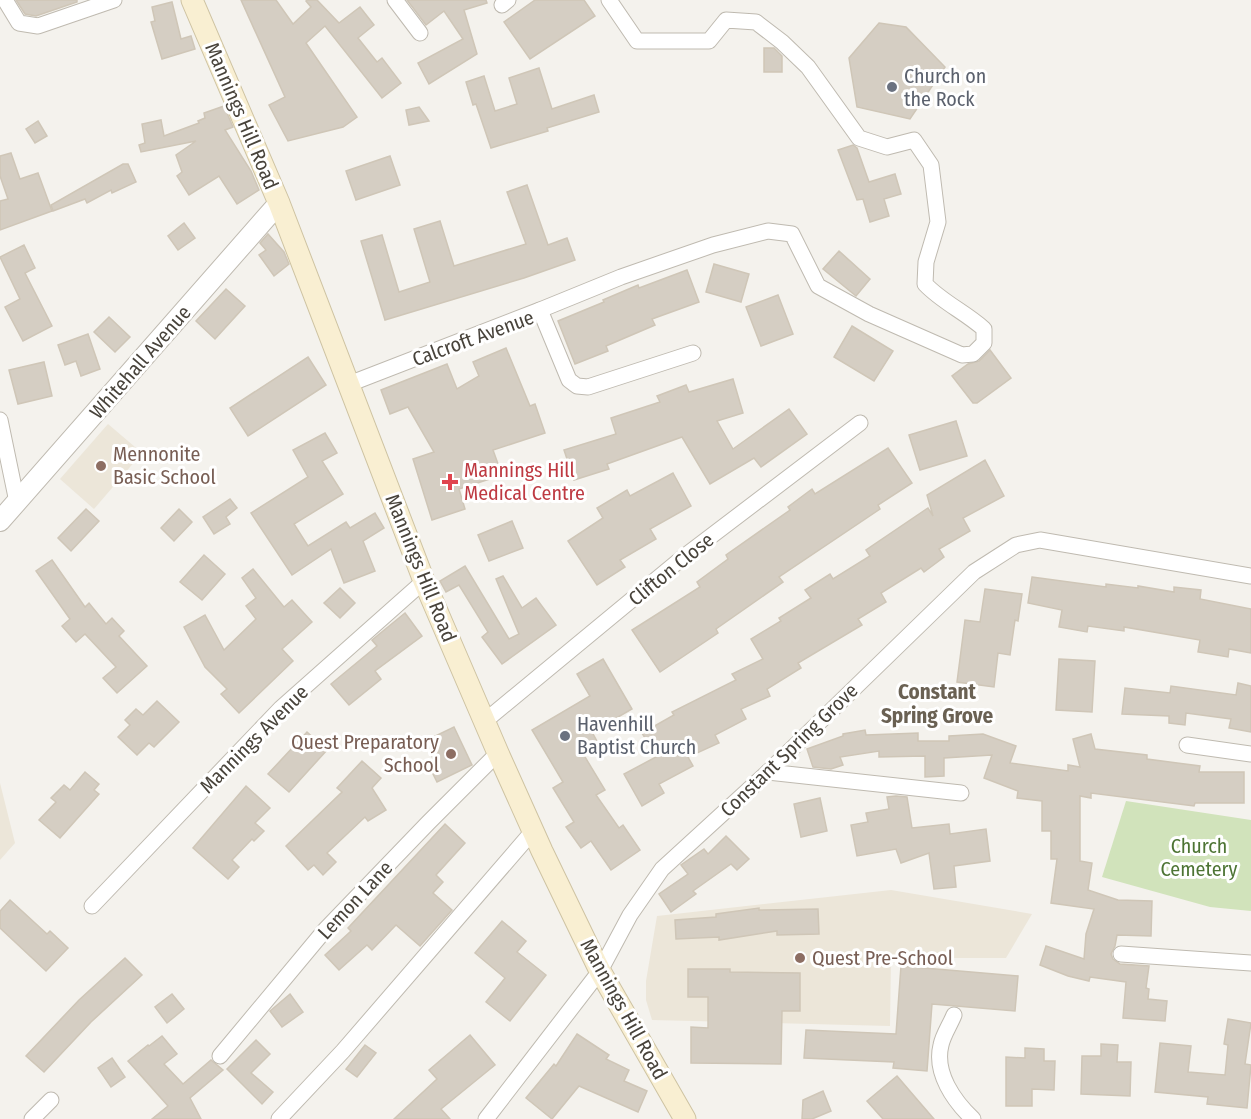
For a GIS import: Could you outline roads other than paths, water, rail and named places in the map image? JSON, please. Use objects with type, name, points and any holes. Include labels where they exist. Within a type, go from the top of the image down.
[{"type":"main road","name":"Mannings Hill Road","points":[[192,0],[279,203],[424,581],[498,753],[600,971],[685,1119]]},
{"type":"street","points":[[5,0],[19,23],[38,26],[114,0]]},
{"type":"street","points":[[395,0],[420,33]]},
{"type":"street","points":[[540,310],[693,252],[768,231],[792,234],[818,286],[843,301],[962,355],[973,354],[984,343],[984,329],[967,314],[936,296],[925,284],[926,262],[938,222],[931,165],[914,140],[887,147],[859,138],[808,67],[782,42],[756,22],[726,20],[709,41],[637,41],[609,0]]},
{"type":"street","name":"Whitehall Avenue","points":[[0,521],[279,203]]},
{"type":"street","name":"Calcroft Avenue","points":[[349,384],[540,310],[569,380],[577,386],[588,387],[693,353]]},
{"type":"street","points":[[0,420],[17,502]]},
{"type":"street","name":"Clifton Close","points":[[485,721],[681,560],[860,423]]},
{"type":"street","name":"Constant Spring Grove","points":[[486,1119],[600,971],[630,915],[662,868],[768,772],[974,572],[1016,545],[1040,540],[1251,576]]},
{"type":"street","name":"Mannings Avenue","points":[[92,906],[281,708],[424,581]]},
{"type":"street","points":[[1187,745],[1251,754]]},
{"type":"street","name":"Lemon Lane","points":[[220,1056],[326,930],[498,753]]},
{"type":"street","points":[[768,772],[961,793]]},
{"type":"street","points":[[279,1119],[343,1051],[533,831]]},
{"type":"street","points":[[1121,954],[1251,963]]},
{"type":"street","points":[[954,1015],[941,1045],[940,1072],[962,1108],[973,1119]]},
{"type":"street","points":[[32,1119],[51,1100]]},
{"type":"place","name":"Church on the Rock","points":[[892,87]]},
{"type":"place","name":"Mennonite Basic School","points":[[101,466]]},
{"type":"place","name":"Mannings Hill Medical Centre","points":[[450,482]]},
{"type":"place","name":"Havenhill Baptist Church","points":[[565,736]]},
{"type":"place","name":"Quest Preparatory School","points":[[451,754]]},
{"type":"place","name":"Quest Pre-School","points":[[800,958]]},
{"type":"district","name":"Constant Spring Grove","points":[[937,704]]},
{"type":"park label","name":"Church Cemetery","points":[[1199,858]]}]
